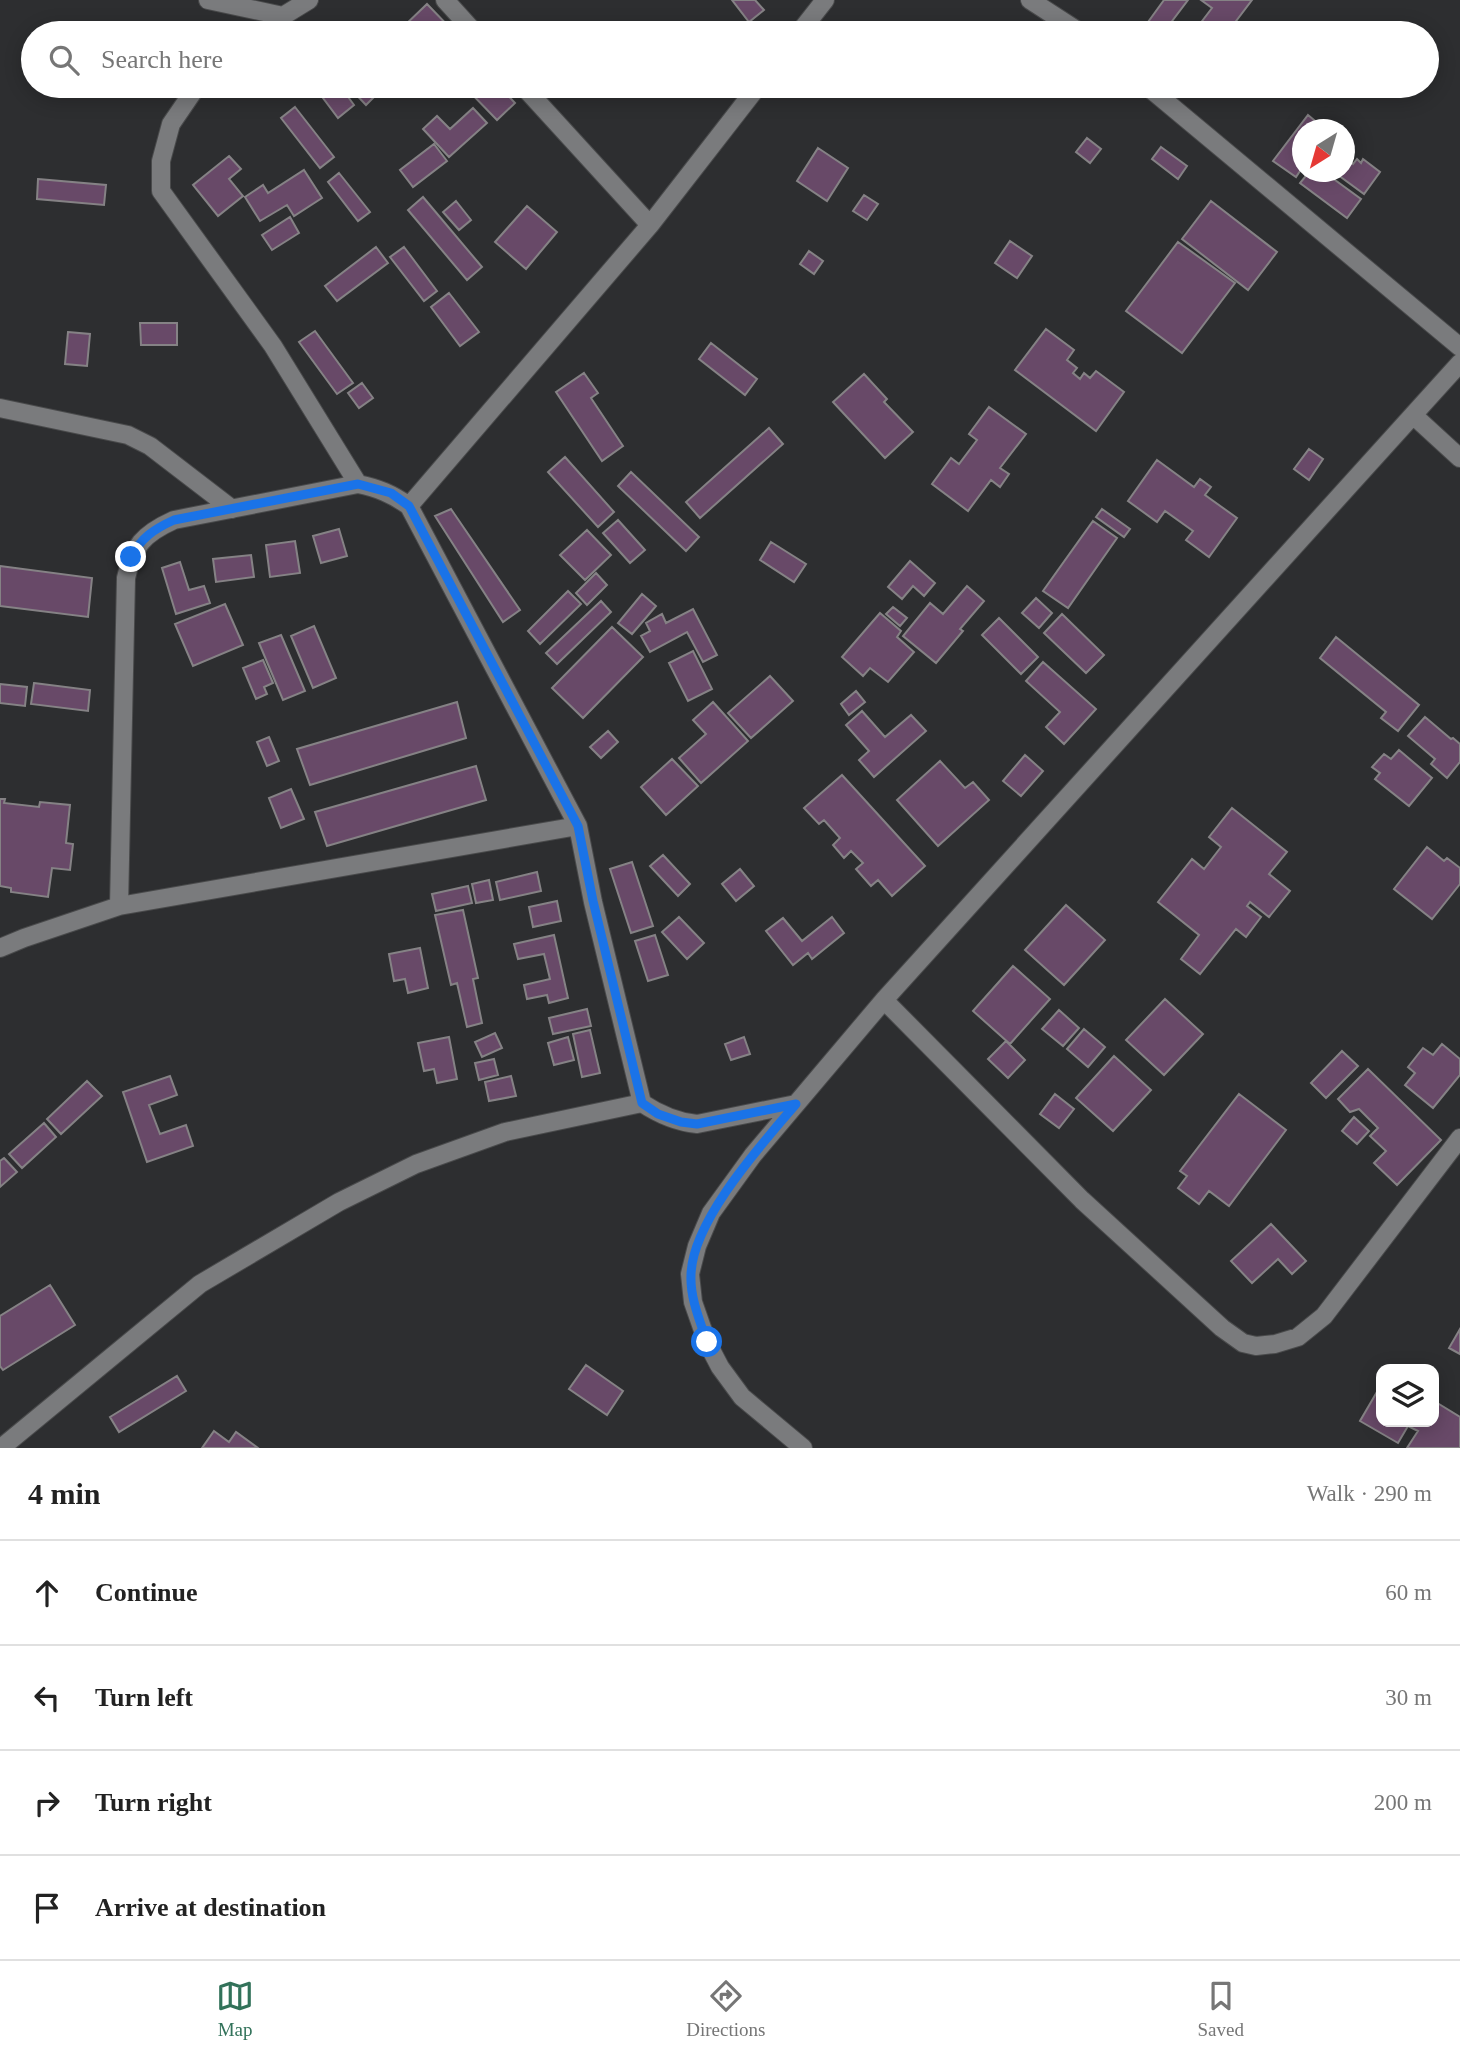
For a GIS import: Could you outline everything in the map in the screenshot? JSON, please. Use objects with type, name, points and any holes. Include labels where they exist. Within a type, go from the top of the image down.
[{"type":"street","points":[[208,0],[283,16]]},
{"type":"street","points":[[277,21],[309,0]]},
{"type":"street","points":[[445,0],[464,21]]},
{"type":"street","points":[[808,21],[825,0]]},
{"type":"street","points":[[1030,0],[1062,21]]},
{"type":"street","points":[[189,98],[171,124],[161,161],[161,191],[273,346],[358,484]]},
{"type":"street","points":[[534,98],[650,225]]},
{"type":"street","points":[[409,506],[650,225],[749,98]]},
{"type":"street","points":[[1161,98],[1460,347]]},
{"type":"street","points":[[803,1448],[742,1397],[720,1367],[707,1342],[693,1302],[690,1274],[697,1246],[711,1213],[753,1155],[884,1000],[1460,363]]},
{"type":"street","points":[[0,408],[128,435],[150,446],[232,509]]},
{"type":"street","points":[[1413,415],[1460,458]]},
{"type":"street","points":[[119,906],[126,578],[131,557],[139,543],[157,527],[174,520],[358,484],[391,493],[409,506],[578,826],[593,901],[642,1103],[658,1114],[697,1124],[796,1104]]},
{"type":"street","points":[[0,948],[119,906],[578,826]]},
{"type":"street","points":[[884,1000],[1082,1200],[1222,1328],[1242,1342],[1256,1346],[1298,1337],[1324,1316],[1460,1138]]},
{"type":"street","points":[[1,1448],[200,1284],[339,1202],[416,1164],[505,1132],[642,1103]]},
{"type":"building","points":[[732,0],[755,0],[764,10],[748,21]]},
{"type":"building","points":[[1164,0],[1188,0],[1172,21],[1149,21]]},
{"type":"building","points":[[1201,0],[1252,0],[1236,21],[1202,21],[1212,8]]},
{"type":"building","points":[[427,4],[443,21],[409,21]]},
{"type":"building","points":[[323,98],[349,98],[354,105],[338,118]]},
{"type":"building","points":[[359,98],[373,98],[366,105]]},
{"type":"building","points":[[476,98],[510,98],[515,103],[497,120]]},
{"type":"building","points":[[295,107],[334,157],[320,168],[281,118]]},
{"type":"building","points":[[473,108],[487,123],[449,157],[423,129],[437,116],[450,129]]},
{"type":"building","points":[[1292,136],[1292,174],[1273,161]]},
{"type":"building","points":[[1087,138],[1101,149],[1090,163],[1076,152]]},
{"type":"building","points":[[434,144],[447,161],[413,187],[400,170]]},
{"type":"building","points":[[1161,147],[1187,166],[1178,179],[1152,159]]},
{"type":"building","points":[[818,148],[848,168],[827,201],[797,181]]},
{"type":"building","points":[[229,156],[241,169],[229,179],[243,196],[218,216],[193,185]]},
{"type":"building","points":[[1357,159],[1361,163],[1363,159],[1380,172],[1364,194],[1348,182],[1355,182]]},
{"type":"building","points":[[304,170],[322,198],[294,216],[287,205],[260,221],[245,197],[263,185],[268,193]]},
{"type":"building","points":[[339,173],[370,212],[358,221],[328,182]]},
{"type":"building","points":[[38,179],[106,185],[104,205],[37,199]]},
{"type":"building","points":[[1338,182],[1361,199],[1347,218],[1300,183]]},
{"type":"building","points":[[864,195],[878,204],[867,220],[853,211]]},
{"type":"building","points":[[423,197],[482,267],[467,280],[408,210]]},
{"type":"building","points":[[456,201],[471,220],[459,230],[443,212]]},
{"type":"building","points":[[1211,201],[1277,252],[1248,290],[1182,239]]},
{"type":"building","points":[[527,206],[557,232],[526,269],[495,242]]},
{"type":"building","points":[[290,217],[299,233],[272,250],[262,235]]},
{"type":"building","points":[[1010,241],[1032,256],[1017,278],[995,263]]},
{"type":"building","points":[[1178,242],[1235,283],[1182,353],[1126,311]]},
{"type":"building","points":[[376,247],[388,263],[337,301],[325,286]]},
{"type":"building","points":[[404,247],[437,291],[424,301],[390,257]]},
{"type":"building","points":[[809,251],[823,261],[814,274],[800,264]]},
{"type":"building","points":[[449,293],[479,332],[460,346],[431,307]]},
{"type":"building","points":[[140,323],[177,323],[177,345],[141,345]]},
{"type":"building","points":[[1046,329],[1074,350],[1067,360],[1077,368],[1073,373],[1080,379],[1084,373],[1090,378],[1096,371],[1124,392],[1096,431],[1015,370]]},
{"type":"building","points":[[315,331],[353,383],[337,394],[299,342]]},
{"type":"building","points":[[68,332],[90,334],[87,366],[65,364]]},
{"type":"building","points":[[711,343],[757,379],[745,395],[699,359]]},
{"type":"building","points":[[584,373],[598,393],[591,398],[623,446],[602,461],[556,392]]},
{"type":"building","points":[[864,374],[887,399],[884,402],[913,432],[885,458],[833,402]]},
{"type":"building","points":[[362,383],[373,398],[359,408],[348,393]]},
{"type":"building","points":[[989,407],[1026,434],[1000,468],[1009,474],[1000,487],[991,480],[968,511],[932,484],[951,458],[959,464],[977,440],[969,434]]},
{"type":"building","points":[[769,428],[783,444],[700,518],[686,502]]},
{"type":"building","points":[[1309,449],[1323,459],[1309,480],[1294,469]]},
{"type":"building","points":[[565,457],[614,512],[598,527],[548,472]]},
{"type":"building","points":[[1157,460],[1194,487],[1200,479],[1211,487],[1205,495],[1237,518],[1209,557],[1186,540],[1193,531],[1165,511],[1157,522],[1128,501]]},
{"type":"building","points":[[631,472],[699,537],[686,551],[618,486]]},
{"type":"building","points":[[451,509],[520,610],[503,622],[435,516]]},
{"type":"building","points":[[1102,509],[1130,529],[1124,537],[1096,517]]},
{"type":"building","points":[[618,520],[645,550],[630,563],[603,533]]},
{"type":"building","points":[[1093,521],[1117,538],[1068,608],[1043,591]]},
{"type":"building","points":[[339,529],[347,556],[321,563],[313,536]]},
{"type":"building","points":[[587,530],[611,555],[585,580],[560,555]]},
{"type":"building","points":[[295,541],[300,573],[270,577],[266,545]]},
{"type":"building","points":[[771,542],[806,564],[794,582],[760,560]]},
{"type":"building","points":[[251,555],[254,577],[216,582],[213,559]]},
{"type":"building","points":[[910,561],[935,583],[924,596],[913,586],[902,599],[888,587]]},
{"type":"building","points":[[180,562],[189,590],[204,586],[210,603],[176,614],[162,568]]},
{"type":"building","points":[[0,566],[92,578],[88,617],[0,606]]},
{"type":"building","points":[[596,573],[607,585],[587,605],[576,593]]},
{"type":"building","points":[[967,586],[984,601],[936,663],[903,636],[930,603],[943,614]]},
{"type":"building","points":[[568,591],[581,604],[540,644],[528,631]]},
{"type":"building","points":[[642,594],[656,606],[632,634],[618,623]]},
{"type":"building","points":[[1036,598],[1052,613],[1039,628],[1022,613]]},
{"type":"building","points":[[601,601],[611,612],[557,664],[546,653]]},
{"type":"building","points":[[225,604],[243,645],[193,666],[175,624]]},
{"type":"building","points":[[893,607],[907,618],[900,626],[886,614]]},
{"type":"building","points":[[693,609],[717,655],[703,662],[687,632],[650,652],[641,636],[650,631],[646,623],[662,614],[666,623]]},
{"type":"building","points":[[880,613],[901,631],[897,637],[914,652],[888,682],[870,668],[863,676],[842,657]]},
{"type":"building","points":[[1062,614],[1104,655],[1086,673],[1044,633]]},
{"type":"building","points":[[999,618],[1038,657],[1021,674],[982,635]]},
{"type":"building","points":[[314,626],[336,678],[313,688],[291,636]]},
{"type":"building","points":[[612,627],[643,657],[583,718],[552,688]]},
{"type":"building","points":[[281,635],[305,691],[283,700],[259,643]]},
{"type":"building","points":[[1336,637],[1419,705],[1398,731],[1381,718],[1386,712],[1320,658]]},
{"type":"building","points":[[693,651],[712,689],[688,701],[669,663]]},
{"type":"building","points":[[263,660],[273,683],[264,687],[267,694],[256,699],[243,668]]},
{"type":"building","points":[[1043,662],[1096,709],[1064,744],[1046,727],[1060,712],[1026,681]]},
{"type":"building","points":[[770,676],[793,701],[751,738],[728,713]]},
{"type":"building","points":[[34,683],[90,690],[88,711],[31,704]]},
{"type":"building","points":[[0,684],[27,687],[25,706],[0,703]]},
{"type":"building","points":[[856,691],[865,702],[849,715],[841,704]]},
{"type":"building","points":[[457,702],[466,738],[310,785],[297,749]]},
{"type":"building","points":[[713,702],[748,741],[701,783],[679,758],[706,734],[693,720]]},
{"type":"building","points":[[862,711],[885,737],[911,715],[926,731],[874,777],[859,760],[869,751],[846,725]]},
{"type":"building","points":[[1425,717],[1460,744],[1460,762],[1447,778],[1431,764],[1435,759],[1408,736]]},
{"type":"building","points":[[608,731],[618,742],[601,758],[590,747]]},
{"type":"building","points":[[269,737],[279,761],[267,766],[257,742]]},
{"type":"building","points":[[1399,750],[1432,778],[1409,806],[1375,779],[1380,773],[1372,767],[1384,754],[1391,759]]},
{"type":"building","points":[[1025,755],[1043,771],[1021,796],[1003,781]]},
{"type":"building","points":[[672,759],[698,786],[666,815],[641,787]]},
{"type":"building","points":[[940,761],[965,788],[973,782],[989,800],[938,846],[897,800]]},
{"type":"building","points":[[476,766],[486,800],[327,846],[315,812]]},
{"type":"building","points":[[842,775],[925,866],[892,896],[878,880],[871,886],[856,869],[863,863],[851,851],[844,858],[833,845],[840,838],[824,820],[819,824],[804,808]]},
{"type":"building","points":[[291,789],[304,819],[281,828],[269,798]]},
{"type":"building","points":[[0,799],[5,799],[4,803],[39,807],[40,802],[70,805],[66,843],[73,844],[70,870],[52,868],[48,897],[11,892],[11,888],[0,886]]},
{"type":"building","points":[[1232,808],[1287,852],[1269,874],[1290,891],[1269,917],[1250,902],[1247,906],[1261,917],[1246,937],[1236,929],[1200,974],[1181,959],[1199,935],[1158,902],[1192,859],[1204,869],[1221,847],[1209,837]]},
{"type":"building","points":[[1427,847],[1444,861],[1447,858],[1460,868],[1460,884],[1432,919],[1394,889]]},
{"type":"building","points":[[663,855],[690,884],[678,896],[650,866]]},
{"type":"building","points":[[632,862],[653,926],[631,933],[610,869]]},
{"type":"building","points":[[740,869],[754,886],[736,901],[722,884]]},
{"type":"building","points":[[537,872],[541,891],[500,900],[496,882]]},
{"type":"building","points":[[489,880],[493,900],[476,903],[472,884]]},
{"type":"building","points":[[468,886],[472,903],[436,911],[432,894]]},
{"type":"building","points":[[557,901],[561,921],[533,927],[529,907]]},
{"type":"building","points":[[1066,905],[1105,940],[1064,985],[1025,950]]},
{"type":"building","points":[[463,910],[478,978],[473,979],[482,1023],[467,1027],[457,983],[451,985],[435,915]]},
{"type":"building","points":[[679,917],[704,943],[687,959],[662,932]]},
{"type":"building","points":[[832,917],[844,933],[812,959],[808,953],[793,965],[766,931],[783,918],[802,941]]},
{"type":"building","points":[[554,935],[568,998],[549,1003],[547,995],[527,999],[524,985],[550,979],[544,954],[518,959],[514,944]]},
{"type":"building","points":[[655,935],[668,975],[648,981],[635,941]]},
{"type":"building","points":[[420,948],[428,988],[408,993],[405,979],[394,981],[389,954]]},
{"type":"building","points":[[1013,966],[1050,999],[1010,1044],[973,1011]]},
{"type":"building","points":[[1165,999],[1203,1034],[1164,1075],[1126,1040]]},
{"type":"building","points":[[587,1009],[591,1026],[553,1034],[549,1018]]},
{"type":"building","points":[[1059,1010],[1079,1028],[1063,1046],[1042,1029]]},
{"type":"building","points":[[1084,1029],[1105,1047],[1088,1067],[1067,1049]]},
{"type":"building","points":[[590,1030],[600,1073],[582,1077],[573,1034]]},
{"type":"building","points":[[495,1033],[502,1048],[482,1057],[475,1042]]},
{"type":"building","points":[[449,1037],[457,1079],[437,1083],[434,1069],[424,1071],[418,1043]]},
{"type":"building","points":[[568,1037],[574,1060],[554,1065],[548,1043]]},
{"type":"building","points":[[744,1037],[750,1054],[731,1060],[725,1044]]},
{"type":"building","points":[[1006,1041],[1025,1060],[1008,1078],[988,1059]]},
{"type":"building","points":[[1442,1044],[1460,1059],[1460,1075],[1433,1108],[1405,1085],[1415,1073],[1408,1067],[1423,1048],[1433,1055]]},
{"type":"building","points":[[1342,1051],[1358,1066],[1326,1098],[1311,1083]]},
{"type":"building","points":[[1114,1056],[1151,1090],[1113,1131],[1076,1098]]},
{"type":"building","points":[[494,1059],[498,1075],[479,1080],[475,1063]]},
{"type":"building","points":[[1368,1069],[1441,1140],[1397,1185],[1374,1163],[1386,1151],[1370,1136],[1378,1128],[1359,1109],[1350,1112],[1338,1099]]},
{"type":"building","points":[[170,1076],[177,1095],[149,1105],[160,1134],[186,1125],[193,1146],[147,1162],[123,1092]]},
{"type":"building","points":[[511,1076],[516,1096],[489,1101],[485,1082]]},
{"type":"building","points":[[87,1081],[102,1096],[61,1134],[47,1119]]},
{"type":"building","points":[[1055,1094],[1074,1109],[1059,1128],[1040,1114]]},
{"type":"building","points":[[1239,1094],[1286,1130],[1229,1206],[1209,1191],[1199,1204],[1178,1188],[1187,1176],[1180,1171]]},
{"type":"building","points":[[1354,1117],[1369,1131],[1357,1144],[1342,1131]]},
{"type":"building","points":[[44,1123],[56,1137],[22,1168],[9,1154]]},
{"type":"building","points":[[4,1158],[17,1172],[0,1187],[0,1161]]},
{"type":"building","points":[[1271,1224],[1306,1261],[1292,1274],[1278,1259],[1252,1283],[1231,1261]]},
{"type":"building","points":[[50,1285],[75,1325],[3,1370],[0,1366],[0,1316]]},
{"type":"building","points":[[1460,1329],[1460,1354],[1449,1348]]},
{"type":"building","points":[[586,1365],[623,1391],[607,1415],[569,1389]]},
{"type":"building","points":[[177,1376],[186,1391],[119,1432],[110,1417]]},
{"type":"building","points":[[1376,1394],[1376,1427],[1407,1427],[1398,1443],[1360,1421]]},
{"type":"building","points":[[1439,1404],[1460,1417],[1460,1448],[1407,1448],[1418,1431],[1410,1427],[1439,1427]]},
{"type":"building","points":[[214,1431],[229,1442],[236,1432],[258,1448],[202,1448]]},
{"type":"route","points":[[131,557],[139,543],[157,527],[174,520],[358,484],[391,493],[409,506],[578,826],[593,901],[642,1103],[658,1114],[697,1124],[796,1104],[753,1155],[711,1213],[697,1246],[690,1274],[693,1302],[707,1342]]}]
